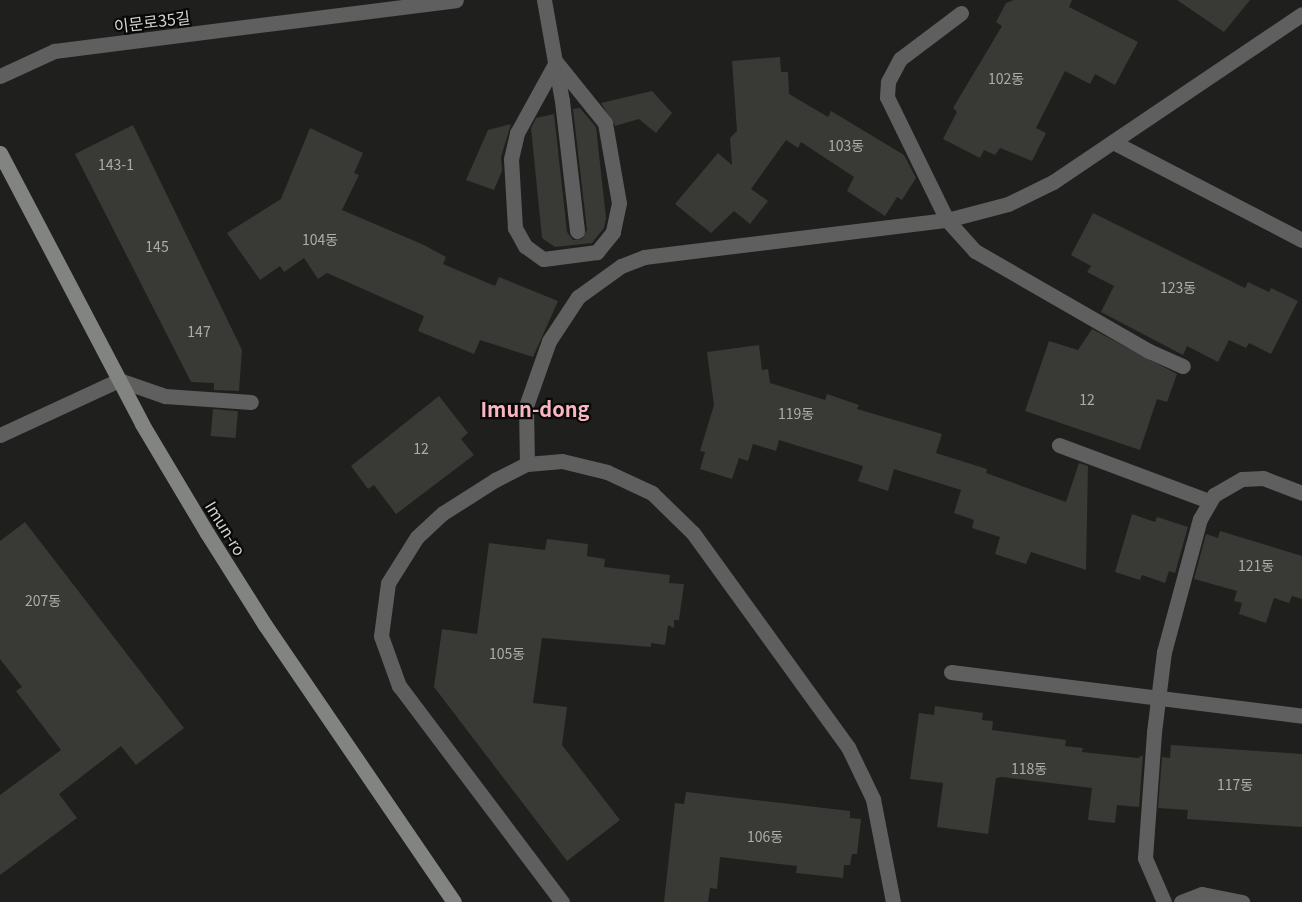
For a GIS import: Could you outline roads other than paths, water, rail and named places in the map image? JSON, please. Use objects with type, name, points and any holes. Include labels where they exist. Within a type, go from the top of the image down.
[{"type":"main road","name":"Imun-ro","points":[[0,153],[118,380],[265,625],[454,902]]},
{"type":"street","name":"이문로35길","points":[[0,76],[54,51],[456,0]]},
{"type":"street","points":[[544,0],[556,62],[576,231]]},
{"type":"street","points":[[961,13],[900,59],[888,81],[887,97],[947,220],[975,251],[1149,351],[1183,366]]},
{"type":"street","points":[[527,464],[526,406],[549,341],[578,297],[621,266],[644,257],[947,220],[1031,194],[1113,142],[1302,15]]},
{"type":"street","points":[[556,62],[605,123],[619,202],[613,232],[597,252],[543,259],[525,246],[515,228],[511,159],[517,134],[556,62]]},
{"type":"street","points":[[1113,142],[1302,240]]},
{"type":"street","points":[[0,435],[118,380],[165,396],[251,402]]},
{"type":"street","points":[[1059,445],[1209,501]]},
{"type":"street","points":[[562,902],[399,686],[381,636],[388,583],[417,537],[443,513],[527,464],[562,460],[607,472],[652,493],[693,533],[848,747],[873,799],[893,902]]},
{"type":"street","points":[[1164,902],[1145,858],[1158,698],[1164,652],[1200,519],[1209,501],[1226,486],[1250,478],[1263,478],[1302,493]]},
{"type":"street","points":[[951,672],[1302,716]]},
{"type":"street","points":[[1181,902],[1202,894],[1242,902]]},
{"type":"district","name":"Imun-dong","points":[[535,408]]}]
